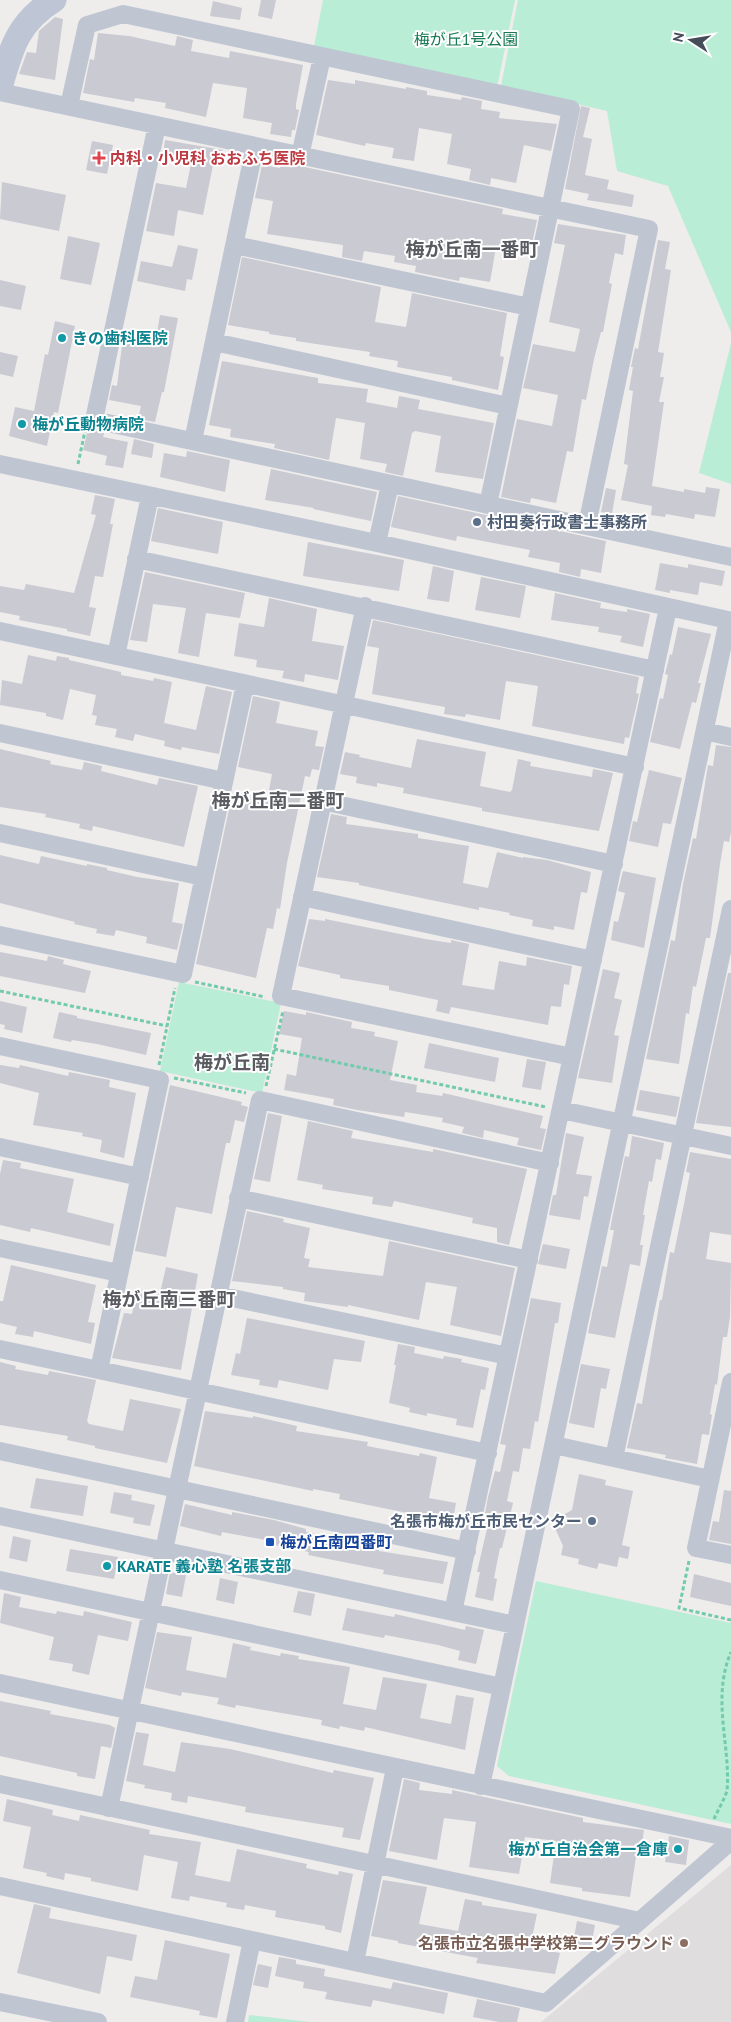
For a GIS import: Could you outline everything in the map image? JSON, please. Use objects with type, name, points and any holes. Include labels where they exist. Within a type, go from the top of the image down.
[{"type":"street","points":[[54,0],[31,18],[14,40],[0,90],[649,230],[587,525]]},
{"type":"street","points":[[70,106],[87,26],[123,14],[571,109],[488,504]]},
{"type":"street","points":[[300,156],[322,57]]},
{"type":"street","points":[[157,125],[94,420],[731,556]]},
{"type":"street","points":[[193,441],[255,146]]},
{"type":"street","points":[[235,245],[529,307]]},
{"type":"street","points":[[214,342],[508,406]]},
{"type":"street","points":[[0,464],[377,543],[728,620],[481,1786]]},
{"type":"street","points":[[377,543],[390,484]]},
{"type":"street","points":[[116,656],[150,496]]},
{"type":"street","points":[[136,558],[655,670]]},
{"type":"street","points":[[365,606],[322,801],[283,996],[572,1058]]},
{"type":"street","points":[[453,1612],[668,608]]},
{"type":"street","points":[[0,631],[635,767]]},
{"type":"street","points":[[0,935],[180,978],[245,684]]},
{"type":"street","points":[[706,731],[731,737]]},
{"type":"street","points":[[0,733],[224,781]]},
{"type":"street","points":[[322,801],[614,864]]},
{"type":"street","points":[[0,834],[203,876]]},
{"type":"street","points":[[302,897],[593,960]]},
{"type":"street","points":[[614,1458],[731,909]]},
{"type":"street","points":[[0,1046],[159,1075],[140,1177],[99,1370]]},
{"type":"street","points":[[109,1808],[238,1198],[261,1101],[550,1163]]},
{"type":"street","points":[[561,1110],[731,1146]]},
{"type":"street","points":[[0,1147],[140,1177]]},
{"type":"street","points":[[238,1198],[528,1260]]},
{"type":"street","points":[[0,1248],[120,1273]]},
{"type":"street","points":[[218,1295],[508,1356]]},
{"type":"street","points":[[0,1349],[488,1453]]},
{"type":"street","points":[[731,1382],[696,1548],[731,1555]]},
{"type":"street","points":[[554,1445],[710,1479]]},
{"type":"street","points":[[0,1451],[467,1550]]},
{"type":"street","points":[[0,1516],[515,1625]]},
{"type":"street","points":[[0,1580],[502,1687]]},
{"type":"street","points":[[0,1683],[731,1840]]},
{"type":"street","points":[[355,1962],[395,1768]]},
{"type":"street","points":[[0,1784],[640,1921]]},
{"type":"street","points":[[0,1886],[546,2003],[731,1840]]},
{"type":"street","points":[[235,2022],[252,1940]]},
{"type":"street","points":[[0,2002],[98,2022]]},
{"type":"path","points":[[75,480],[86,427],[94,420]]},
{"type":"path","points":[[180,978],[272,998],[283,996],[274,1049],[261,1101],[254,1095],[159,1075],[167,1026],[180,978]]},
{"type":"path","points":[[0,990],[167,1026]]},
{"type":"path","points":[[274,1049],[561,1110]]},
{"type":"path","points":[[696,1548],[690,1555],[679,1608],[731,1620]]},
{"type":"path","points":[[706,1834],[728,1790],[730,1777],[730,1757],[722,1691],[731,1652]]},
{"type":"shaded area","name":"名張市立名張中学校第二グラウンド","points":[[731,1865],[731,2022],[541,2022]]},
{"type":"green space","name":"梅が丘1号公園","points":[[323,0],[515,0],[497,87],[314,46]]},
{"type":"green space","points":[[518,0],[731,0],[731,332],[668,186],[617,171],[607,111],[501,86]]},
{"type":"green space","points":[[731,343],[731,484],[699,473]]},
{"type":"green space","points":[[179,982],[281,1003],[262,1093],[160,1071]]},
{"type":"green space","points":[[536,1581],[731,1623],[731,1824],[509,1776],[497,1766]]},
{"type":"green space","points":[[249,2015],[310,2022],[248,2022]]},
{"type":"building","points":[[261,0],[276,0],[272,19],[258,16]]},
{"type":"building","points":[[213,1],[242,8],[240,20],[210,16]]},
{"type":"building","points":[[55,17],[63,19],[55,80],[19,74],[27,52],[36,53],[39,31]]},
{"type":"building","points":[[98,33],[129,36],[175,46],[177,36],[193,40],[191,51],[229,58],[230,51],[303,65],[296,104],[296,109],[299,110],[295,130],[292,130],[291,137],[270,134],[272,123],[243,118],[247,88],[213,83],[206,117],[165,108],[166,103],[135,98],[134,102],[83,93],[90,59],[94,60]]},
{"type":"building","points":[[328,80],[355,84],[355,80],[427,91],[427,95],[461,100],[462,97],[482,101],[481,109],[500,112],[499,118],[557,124],[551,151],[524,145],[516,183],[491,178],[490,185],[469,180],[471,169],[447,164],[452,134],[419,128],[414,161],[392,158],[394,148],[366,143],[365,146],[316,135]]},
{"type":"building","points":[[581,106],[590,108],[583,137],[592,139],[585,175],[609,180],[607,189],[634,195],[632,207],[587,200],[589,194],[565,189]]},
{"type":"building","points":[[165,140],[223,150],[219,166],[213,165],[203,215],[178,210],[174,236],[146,231],[156,183],[186,188],[192,159],[163,155]]},
{"type":"building","name":"内科・小児科 おおふち医院","points":[[92,141],[113,145],[107,174],[86,170]]},
{"type":"building","points":[[281,162],[503,209],[502,214],[537,220],[530,253],[496,247],[490,282],[460,277],[459,281],[415,272],[416,266],[394,262],[395,256],[364,251],[362,261],[342,257],[343,245],[267,234],[273,201],[255,198],[262,165],[280,168]]},
{"type":"building","points":[[2,182],[66,195],[59,231],[0,219]]},
{"type":"building","points":[[558,224],[626,235],[623,255],[615,253],[609,283],[612,284],[603,332],[601,332],[594,359],[586,400],[582,399],[573,452],[567,451],[556,503],[531,498],[530,503],[501,497],[517,419],[552,426],[558,395],[523,388],[533,344],[575,352],[580,329],[549,322],[565,245],[554,243]]},
{"type":"building","points":[[68,236],[100,243],[91,285],[60,279]]},
{"type":"building","points":[[658,240],[670,242],[665,269],[671,270],[658,352],[664,353],[660,377],[664,377],[659,402],[664,402],[652,486],[684,492],[684,489],[705,493],[706,487],[720,489],[715,517],[695,514],[694,519],[666,514],[665,517],[651,515],[652,506],[621,500],[628,465],[624,464],[633,391],[629,390],[633,367],[631,367],[635,348],[638,349]]},
{"type":"building","points":[[178,245],[198,249],[192,280],[187,279],[185,291],[137,281],[141,261],[172,267]]},
{"type":"building","points":[[242,257],[381,287],[375,322],[406,327],[412,293],[507,313],[500,356],[504,357],[498,390],[452,380],[452,377],[397,367],[398,361],[369,356],[370,352],[296,341],[296,338],[228,325]]},
{"type":"building","points":[[0,280],[26,286],[21,310],[0,306]]},
{"type":"building","points":[[160,315],[178,318],[164,392],[162,392],[155,422],[138,419],[141,406],[109,400],[112,385],[117,386],[123,337],[155,344]]},
{"type":"building","points":[[55,321],[75,326],[58,413],[54,412],[47,446],[9,436],[15,407],[34,411],[45,354],[48,355]]},
{"type":"building","points":[[0,352],[18,356],[13,377],[0,374]]},
{"type":"building","points":[[222,361],[318,378],[318,383],[368,389],[366,402],[397,408],[399,396],[420,400],[418,409],[494,423],[483,479],[435,472],[441,436],[415,431],[412,433],[403,476],[385,472],[387,464],[360,459],[365,423],[336,418],[329,460],[274,448],[275,444],[230,437],[231,429],[209,425]]},
{"type":"building","points":[[88,429],[104,433],[103,437],[128,442],[123,468],[105,465],[107,456],[83,450]]},
{"type":"building","points":[[134,439],[154,444],[152,458],[131,454]]},
{"type":"building","points":[[187,451],[230,460],[225,492],[160,477],[164,453],[186,457]]},
{"type":"building","points":[[271,469],[377,492],[371,521],[314,508],[265,500]]},
{"type":"building","points":[[606,488],[616,490],[612,514],[601,512]]},
{"type":"building","points":[[95,495],[115,499],[110,524],[113,524],[103,577],[95,576],[89,607],[96,608],[90,636],[67,631],[67,629],[19,620],[20,616],[0,612],[0,586],[24,590],[26,584],[74,593],[96,515],[91,514]]},
{"type":"building","points":[[398,496],[606,541],[601,573],[581,569],[580,577],[559,572],[560,563],[528,557],[530,550],[457,536],[456,541],[391,527]]},
{"type":"building","points":[[158,508],[223,522],[218,554],[151,541]]},
{"type":"building","points":[[308,542],[404,560],[399,591],[303,576]]},
{"type":"building","points":[[660,563],[688,568],[688,564],[725,571],[722,586],[700,582],[698,595],[670,590],[670,593],[655,590]]},
{"type":"building","points":[[433,566],[454,571],[449,602],[427,599]]},
{"type":"building","points":[[145,572],[245,593],[240,618],[206,613],[199,657],[178,653],[186,608],[153,604],[147,642],[130,640]]},
{"type":"building","points":[[481,577],[526,586],[520,618],[475,610]]},
{"type":"building","points":[[555,593],[601,603],[600,608],[627,612],[627,609],[650,614],[643,647],[620,642],[622,636],[598,632],[599,627],[551,620]]},
{"type":"building","points":[[269,598],[317,609],[312,641],[344,646],[338,680],[305,674],[304,682],[282,678],[284,671],[256,667],[257,660],[234,656],[239,623],[264,627]]},
{"type":"building","points":[[373,620],[639,677],[636,693],[639,694],[629,738],[625,737],[624,744],[532,726],[538,686],[506,681],[500,720],[466,714],[465,717],[444,714],[445,707],[372,694],[379,648],[367,646]]},
{"type":"building","points":[[678,627],[711,634],[698,683],[701,683],[696,703],[692,702],[680,749],[650,742],[660,698],[663,699],[668,675],[665,674],[670,654],[672,655]]},
{"type":"building","points":[[28,655],[56,661],[57,656],[69,658],[69,660],[121,672],[121,675],[153,681],[154,678],[172,682],[164,723],[196,730],[206,686],[232,692],[219,754],[182,747],[181,750],[164,746],[165,741],[135,734],[133,741],[115,737],[117,729],[95,725],[97,716],[92,715],[96,695],[70,689],[63,720],[46,716],[46,713],[0,705],[2,680],[22,684]]},
{"type":"building","points":[[253,696],[280,702],[276,723],[318,731],[315,746],[324,747],[319,770],[312,769],[310,777],[305,776],[287,863],[280,909],[277,908],[273,929],[267,928],[256,978],[196,964],[232,795],[267,802],[272,774],[238,767]]},
{"type":"building","points":[[417,739],[486,752],[480,786],[510,792],[518,759],[531,762],[530,766],[592,777],[593,769],[613,773],[599,831],[482,811],[482,808],[403,793],[404,788],[377,783],[377,787],[356,783],[357,777],[340,774],[345,752],[360,755],[359,757],[411,768]]},
{"type":"building","points":[[716,745],[731,747],[731,832],[729,842],[724,841],[710,938],[706,938],[696,987],[693,986],[689,1014],[686,1013],[679,1064],[646,1059],[671,940],[675,941],[683,884],[693,838],[696,839],[708,765],[713,766]]},
{"type":"building","points":[[0,749],[51,761],[50,764],[82,770],[84,762],[102,766],[101,771],[157,785],[159,778],[198,786],[184,847],[93,826],[92,831],[79,828],[80,824],[45,817],[46,814],[0,807]]},
{"type":"building","points":[[649,770],[682,778],[671,824],[663,823],[658,847],[629,841],[633,821],[637,822]]},
{"type":"building","points":[[331,814],[347,817],[346,824],[418,834],[418,838],[469,846],[463,883],[488,888],[497,852],[523,858],[547,860],[591,872],[587,893],[581,892],[574,930],[554,926],[554,930],[532,926],[533,920],[509,915],[510,913],[479,907],[479,910],[359,885],[359,883],[317,877]]},
{"type":"building","points":[[0,855],[39,864],[41,856],[87,866],[87,864],[107,868],[107,870],[137,877],[179,883],[172,922],[183,924],[177,950],[146,943],[147,937],[116,930],[114,936],[96,933],[97,929],[74,924],[75,922],[0,903]]},
{"type":"building","points":[[623,871],[656,878],[644,948],[611,940],[614,921],[618,922],[625,893],[618,891]]},
{"type":"building","points":[[309,919],[325,921],[325,919],[425,939],[451,943],[451,940],[469,944],[462,985],[494,990],[499,961],[526,966],[527,957],[572,966],[569,985],[564,984],[561,1007],[551,1006],[548,1025],[451,1007],[449,1014],[436,1011],[438,1000],[389,990],[389,986],[340,978],[340,975],[298,966]]},
{"type":"building","points":[[0,952],[47,961],[48,956],[64,960],[63,964],[91,971],[85,993],[0,976]]},
{"type":"building","points":[[603,969],[620,973],[614,998],[622,1000],[614,1035],[619,1036],[612,1083],[578,1078]]},
{"type":"building","points":[[728,973],[731,973],[731,1127],[696,1123]]},
{"type":"building","points":[[0,1001],[27,1007],[22,1033],[4,1029],[5,1025],[0,1024]]},
{"type":"building","points":[[284,1011],[306,1015],[306,1012],[352,1022],[351,1028],[375,1032],[374,1036],[398,1041],[390,1080],[417,1085],[416,1092],[442,1096],[443,1093],[543,1116],[540,1128],[546,1129],[541,1150],[517,1145],[519,1138],[484,1130],[483,1138],[462,1133],[464,1127],[442,1122],[443,1118],[405,1112],[404,1117],[357,1110],[333,1105],[334,1099],[284,1090],[287,1074],[296,1076],[302,1038],[279,1034]]},
{"type":"building","points":[[59,1012],[77,1016],[77,1018],[151,1033],[146,1055],[97,1044],[72,1040],[71,1042],[53,1038]]},
{"type":"building","points":[[429,1043],[499,1058],[495,1082],[424,1068]]},
{"type":"building","points":[[527,1059],[546,1062],[541,1090],[522,1087]]},
{"type":"building","points":[[0,1065],[19,1068],[20,1065],[68,1076],[69,1072],[110,1080],[109,1087],[136,1093],[124,1158],[100,1152],[102,1140],[82,1136],[83,1133],[33,1125],[39,1093],[0,1083]]},
{"type":"building","points":[[170,1085],[242,1102],[241,1105],[248,1107],[244,1122],[235,1120],[230,1143],[226,1143],[212,1214],[176,1207],[166,1257],[135,1251]]},
{"type":"building","points":[[640,1090],[680,1097],[676,1117],[636,1110]]},
{"type":"building","points":[[268,1113],[282,1116],[270,1182],[254,1179]]},
{"type":"building","points":[[308,1121],[353,1131],[351,1138],[433,1152],[433,1149],[527,1169],[509,1245],[497,1242],[497,1228],[472,1223],[473,1218],[394,1201],[392,1207],[372,1204],[373,1197],[322,1189],[323,1185],[297,1180]]},
{"type":"building","points":[[566,1133],[584,1137],[576,1174],[592,1176],[588,1197],[584,1196],[580,1220],[549,1215],[553,1195],[556,1195]]},
{"type":"building","points":[[632,1136],[664,1143],[661,1160],[656,1159],[652,1182],[649,1181],[643,1215],[645,1215],[640,1245],[643,1245],[640,1266],[630,1264],[615,1338],[588,1333],[602,1266],[607,1267],[614,1230],[610,1230],[612,1219],[625,1156],[629,1157]]},
{"type":"building","points":[[690,1152],[731,1159],[731,1235],[710,1232],[706,1259],[731,1263],[730,1317],[727,1337],[723,1337],[717,1385],[715,1384],[710,1414],[712,1415],[709,1435],[702,1434],[697,1464],[665,1458],[666,1455],[627,1448],[637,1403],[642,1404],[660,1300],[662,1300],[670,1252],[674,1253],[690,1173],[686,1172]]},
{"type":"building","points":[[3,1160],[21,1163],[20,1168],[74,1179],[67,1212],[114,1224],[110,1246],[31,1228],[30,1232],[0,1225],[0,1174]]},
{"type":"building","points":[[247,1211],[284,1219],[283,1222],[310,1228],[304,1258],[310,1259],[308,1267],[383,1276],[389,1241],[515,1268],[501,1336],[450,1325],[457,1287],[426,1282],[419,1320],[348,1305],[348,1307],[304,1301],[305,1293],[283,1289],[283,1287],[232,1281]]},
{"type":"building","points":[[543,1244],[570,1249],[566,1269],[538,1264]]},
{"type":"building","points":[[11,1265],[96,1285],[88,1322],[95,1323],[91,1344],[34,1331],[33,1337],[15,1334],[17,1327],[0,1323],[0,1301],[3,1301]]},
{"type":"building","points":[[166,1267],[198,1274],[181,1370],[112,1358],[124,1313],[132,1314],[137,1289],[160,1293]]},
{"type":"building","points":[[531,1298],[561,1303],[558,1323],[555,1323],[538,1422],[535,1421],[530,1449],[523,1448],[519,1472],[513,1471],[507,1501],[513,1503],[502,1548],[500,1548],[494,1578],[497,1579],[493,1601],[475,1597],[480,1572],[477,1572],[489,1520],[484,1519],[488,1497],[495,1471],[500,1472],[506,1445],[500,1444]]},
{"type":"building","points":[[247,1318],[365,1341],[361,1362],[334,1359],[328,1390],[279,1380],[277,1388],[259,1385],[260,1380],[231,1375],[236,1353],[240,1354]]},
{"type":"building","points":[[398,1344],[415,1347],[414,1353],[443,1359],[444,1356],[462,1359],[461,1362],[489,1368],[485,1390],[481,1389],[473,1428],[456,1425],[457,1419],[427,1413],[427,1416],[409,1412],[410,1408],[389,1403]]},
{"type":"building","points":[[0,1362],[16,1366],[15,1369],[48,1375],[49,1371],[96,1380],[87,1421],[89,1424],[123,1431],[130,1399],[181,1409],[167,1463],[95,1448],[95,1446],[67,1440],[68,1436],[0,1425]]},
{"type":"building","points":[[581,1364],[610,1369],[606,1389],[601,1388],[594,1428],[569,1423]]},
{"type":"building","points":[[205,1411],[253,1418],[253,1416],[297,1426],[296,1431],[368,1442],[367,1446],[419,1456],[420,1453],[437,1457],[429,1498],[456,1503],[452,1525],[412,1517],[412,1514],[339,1499],[340,1494],[313,1489],[313,1491],[194,1466]]},
{"type":"building","name":"名張市梅が丘市民センター","points":[[579,1474],[606,1480],[605,1485],[633,1491],[622,1545],[630,1547],[628,1559],[619,1557],[617,1567],[599,1563],[597,1569],[578,1564],[579,1559],[561,1555],[563,1546],[555,1528],[558,1518],[572,1510]]},
{"type":"building","points":[[36,1478],[88,1486],[83,1516],[30,1508]]},
{"type":"building","points":[[724,1490],[731,1491],[731,1544],[709,1540],[713,1521],[719,1522]]},
{"type":"building","points":[[114,1492],[132,1495],[131,1500],[155,1505],[150,1526],[133,1523],[134,1518],[110,1513]]},
{"type":"building","points":[[185,1504],[232,1515],[232,1512],[274,1520],[306,1529],[306,1532],[379,1547],[379,1551],[448,1562],[443,1584],[383,1574],[384,1570],[308,1555],[309,1552],[265,1543],[266,1540],[222,1532],[221,1536],[180,1526]]},
{"type":"building","points":[[13,1536],[31,1540],[27,1562],[9,1558]]},
{"type":"building","points":[[70,1549],[118,1557],[114,1579],[66,1571]]},
{"type":"building","points":[[170,1572],[186,1575],[182,1597],[166,1594]]},
{"type":"building","points":[[694,1574],[731,1583],[731,1606],[690,1597]]},
{"type":"building","points":[[220,1578],[238,1582],[234,1604],[216,1600]]},
{"type":"building","points":[[298,1591],[315,1594],[311,1616],[293,1612]]},
{"type":"building","points":[[4,1593],[21,1597],[19,1607],[56,1614],[57,1611],[83,1616],[84,1611],[132,1622],[128,1641],[98,1635],[89,1675],[72,1671],[73,1664],[49,1660],[54,1637],[0,1623]]},
{"type":"building","points":[[347,1608],[394,1617],[395,1614],[465,1630],[466,1626],[484,1630],[476,1664],[458,1660],[460,1651],[438,1645],[385,1635],[384,1638],[342,1630]]},
{"type":"building","points":[[157,1632],[192,1637],[186,1670],[226,1678],[233,1643],[251,1647],[250,1650],[280,1656],[281,1653],[299,1656],[298,1659],[350,1667],[343,1704],[376,1710],[383,1677],[427,1684],[420,1718],[451,1724],[456,1695],[474,1698],[465,1750],[365,1727],[364,1731],[340,1726],[339,1729],[321,1725],[322,1720],[236,1705],[235,1708],[217,1704],[219,1698],[182,1692],[181,1696],[145,1688]]},
{"type":"building","points":[[0,1701],[51,1711],[50,1714],[110,1725],[115,1728],[111,1748],[101,1746],[95,1779],[77,1776],[77,1773],[0,1756]]},
{"type":"building","points":[[136,1732],[149,1734],[143,1765],[175,1772],[181,1742],[230,1749],[333,1773],[334,1770],[374,1778],[360,1840],[342,1837],[344,1828],[245,1812],[246,1807],[188,1796],[187,1803],[171,1800],[172,1793],[144,1788],[145,1785],[126,1781]]},
{"type":"building","points":[[404,1779],[420,1783],[419,1790],[452,1794],[452,1790],[583,1818],[583,1822],[644,1830],[640,1858],[636,1857],[630,1897],[582,1891],[582,1888],[550,1883],[556,1841],[525,1837],[519,1874],[469,1867],[476,1822],[444,1818],[437,1860],[389,1851]]},
{"type":"building","points":[[7,1799],[53,1810],[52,1815],[79,1821],[80,1815],[150,1830],[149,1834],[201,1842],[195,1875],[230,1882],[237,1849],[307,1864],[306,1868],[338,1875],[339,1871],[353,1874],[341,1933],[325,1929],[325,1926],[275,1917],[276,1911],[245,1905],[244,1910],[226,1907],[227,1903],[190,1896],[189,1901],[171,1898],[178,1862],[144,1855],[138,1891],[91,1881],[91,1878],[65,1873],[64,1880],[46,1876],[47,1873],[23,1868],[31,1827],[3,1821]]},
{"type":"building","name":"梅が丘自治会第一倉庫","points":[[669,1836],[689,1840],[686,1865],[665,1862]]},
{"type":"building","points":[[383,1880],[427,1887],[419,1924],[458,1931],[465,1899],[482,1902],[482,1905],[537,1914],[530,1947],[560,1953],[555,1974],[476,1963],[478,1958],[371,1936]]},
{"type":"building","points":[[34,1904],[51,1908],[49,1918],[137,1935],[132,1961],[107,1956],[100,1994],[17,1973]]},
{"type":"building","points":[[577,1921],[595,1925],[591,1947],[573,1943]]},
{"type":"building","points":[[165,1940],[230,1954],[217,2018],[199,2015],[200,2011],[130,1997],[135,1976],[157,1980]]},
{"type":"building","points":[[279,1957],[296,1960],[296,1964],[325,1969],[324,1976],[391,1989],[393,1982],[448,1993],[444,2014],[373,2000],[371,2007],[325,1999],[327,1992],[303,1988],[304,1982],[275,1976]]},
{"type":"building","points":[[258,1964],[272,1967],[268,1988],[253,1985]]},
{"type":"building","points":[[477,1999],[520,2008],[517,2022],[499,2022],[473,2017]]},
{"type":"place","name":"内科・小児科 おおふち医院","points":[[99,158]]},
{"type":"place","name":"きの歯科医院","points":[[62,338]]},
{"type":"place","name":"梅が丘動物病院","points":[[22,424]]},
{"type":"place","name":"村田奏行政書士事務所","points":[[477,522]]},
{"type":"place","name":"名張市梅が丘市民センター","points":[[592,1521]]},
{"type":"place","name":"梅が丘南四番町","points":[[270,1542]]},
{"type":"place","name":"KARATE 義心塾 名張支部","points":[[107,1566]]},
{"type":"place","name":"梅が丘自治会第一倉庫","points":[[678,1849]]},
{"type":"place","name":"名張市立名張中学校第二グラウンド","points":[[684,1943]]},
{"type":"district","name":"梅が丘南一番町","points":[[472,249]]},
{"type":"district","name":"梅が丘南二番町","points":[[278,800]]},
{"type":"district","name":"梅が丘南","points":[[232,1062]]},
{"type":"district","name":"梅が丘南三番町","points":[[169,1299]]}]
